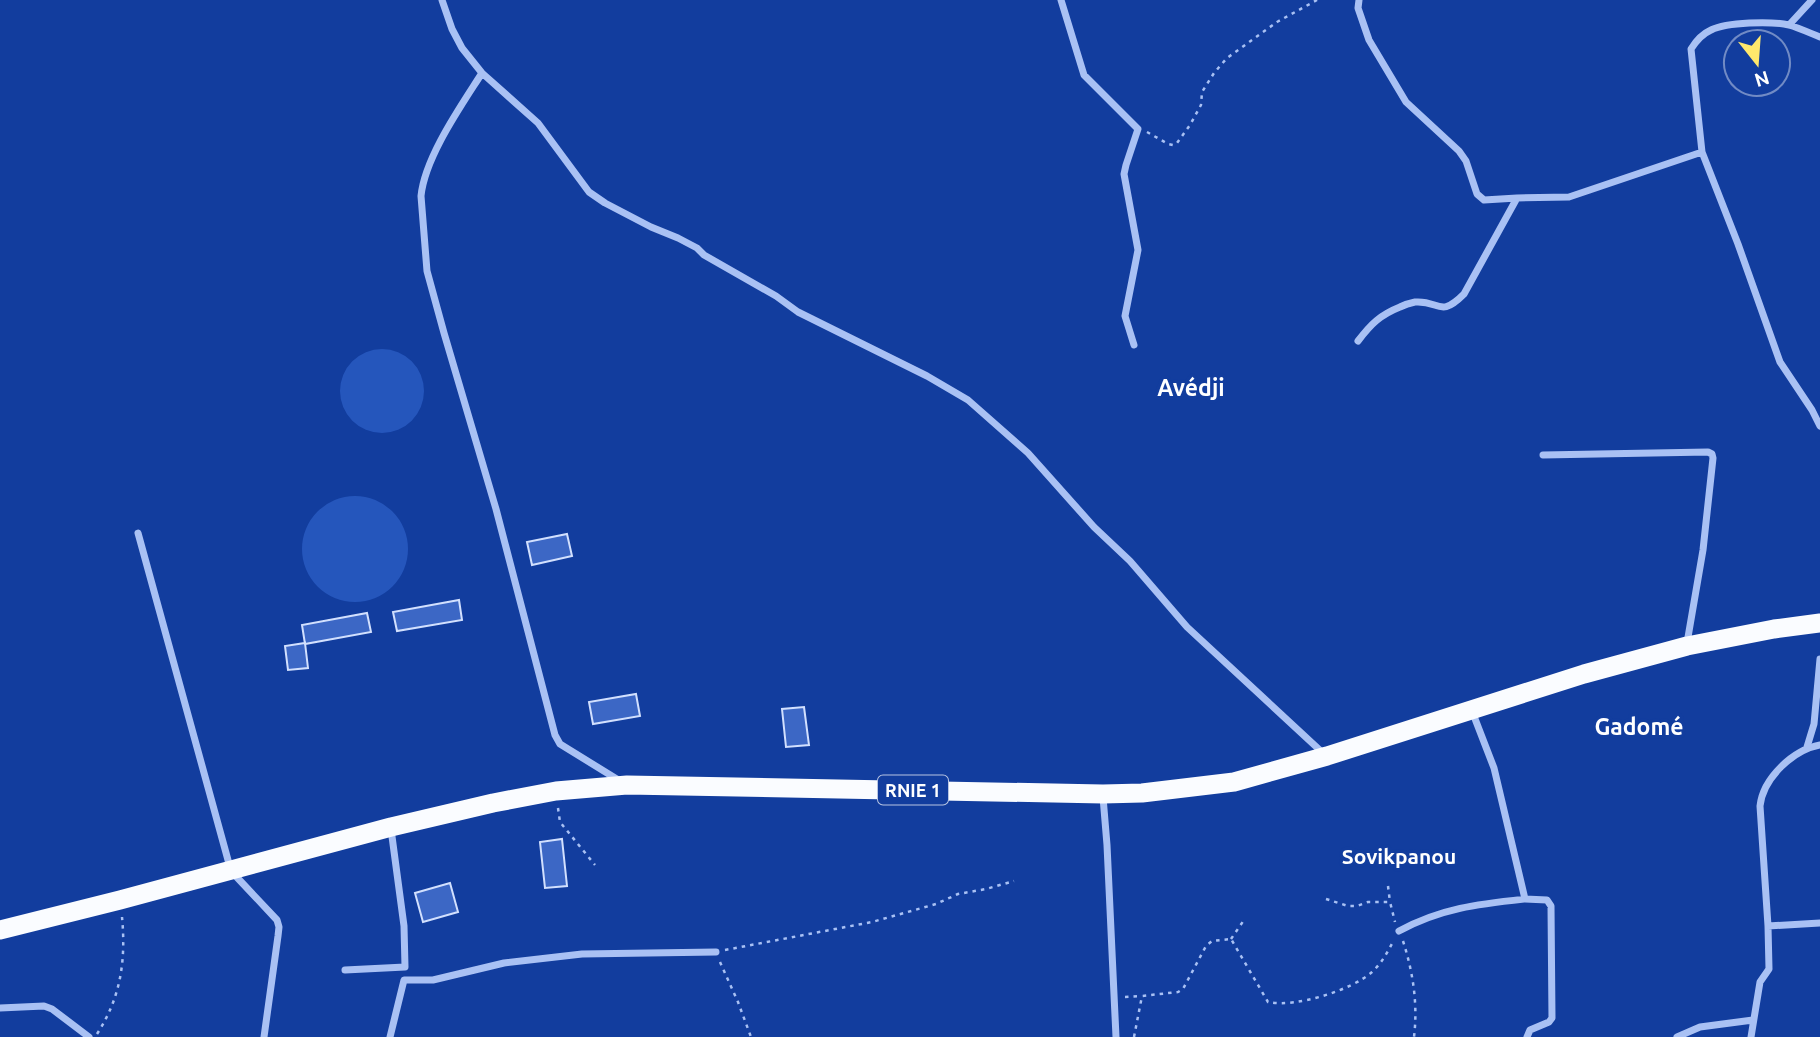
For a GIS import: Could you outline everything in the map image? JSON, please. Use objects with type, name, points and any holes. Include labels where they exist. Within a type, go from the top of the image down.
[{"type":"highway","name":"RNIE 1","points":[[0,930],[391,827],[556,791],[627,785],[1102,794],[1142,793],[1234,782],[1327,756],[1584,674],[1687,646],[1820,623]]},
{"type":"street","points":[[442,0],[462,48],[482,73],[538,123],[583,185],[596,198],[651,227],[698,247],[704,255],[776,296],[798,312],[927,376],[968,400],[1022,447],[1094,527],[1130,561],[1186,627],[1327,756]]},
{"type":"street","points":[[1061,0],[1084,75],[1138,129],[1124,174],[1138,250],[1125,316],[1134,345]]},
{"type":"street","points":[[1359,0],[1358,8],[1369,40],[1406,102],[1459,151],[1466,161],[1477,194],[1484,200],[1569,197],[1702,152]]},
{"type":"street","points":[[1789,25],[1812,0]]},
{"type":"street","points":[[1820,37],[1789,25],[1766,22],[1735,24],[1712,29],[1697,39],[1691,49],[1702,152],[1780,362],[1820,426]]},
{"type":"street","points":[[482,73],[447,129],[422,183],[427,271],[496,509],[555,735],[560,744],[627,785]]},
{"type":"street","points":[[1357,341],[1370,325],[1385,313],[1411,303],[1440,307],[1454,304],[1465,294],[1517,198]]},
{"type":"street","points":[[1543,455],[1712,454],[1703,550],[1687,646]]},
{"type":"street","points":[[138,533],[231,871],[278,920],[264,1037]]},
{"type":"street","points":[[1807,747],[1814,724],[1820,659]]},
{"type":"street","points":[[1472,709],[1494,768],[1525,899]]},
{"type":"street","points":[[1751,1037],[1760,982],[1769,969],[1760,800],[1774,772],[1807,747],[1820,745]]},
{"type":"street","points":[[1102,794],[1116,1037]]},
{"type":"street","points":[[390,1037],[404,979],[406,953],[391,827]]},
{"type":"street","points":[[1399,931],[1421,919],[1451,910],[1525,899],[1547,900],[1551,906],[1553,946],[1552,1018],[1549,1023],[1530,1030],[1527,1037]]},
{"type":"street","points":[[1768,926],[1820,923]]},
{"type":"street","points":[[404,979],[433,980],[504,963],[582,954],[716,952]]},
{"type":"street","points":[[345,970],[405,967]]},
{"type":"street","points":[[0,1008],[44,1006],[58,1013],[89,1037]]},
{"type":"street","points":[[1677,1037],[1700,1027],[1753,1020]]},
{"type":"path","points":[[1138,129],[1173,145],[1190,125],[1201,105],[1202,92],[1227,58],[1277,22],[1317,0]]},
{"type":"path","points":[[559,816],[560,822],[595,865]]},
{"type":"path","points":[[751,1037],[716,952],[872,922],[936,904],[958,894],[1014,881]]},
{"type":"path","points":[[1388,886],[1394,920],[1408,958],[1415,990],[1414,1037]]},
{"type":"path","points":[[1326,899],[1348,906],[1390,902]]},
{"type":"path","points":[[96,1037],[113,1007],[123,959],[120,900]]},
{"type":"path","points":[[1231,940],[1244,920]]},
{"type":"path","points":[[1231,940],[1268,1002],[1278,1003],[1308,1001],[1371,974],[1399,931]]},
{"type":"path","points":[[1115,997],[1178,992],[1183,989],[1206,946],[1212,941],[1231,940]]},
{"type":"path","points":[[1134,1037],[1142,996]]},
{"type":"shaded area","points":[[374,349],[390,349],[406,356],[417,367],[424,383],[421,407],[412,421],[390,433],[374,433],[358,426],[347,415],[340,399],[340,383],[347,367],[358,356]]},
{"type":"shaded area","points":[[355,496],[375,500],[393,511],[404,529],[408,549],[404,569],[393,587],[375,598],[355,602],[335,598],[317,587],[306,569],[302,549],[306,529],[317,511],[335,500]]},
{"type":"building","points":[[567,534],[572,556],[532,565],[527,542]]},
{"type":"building","points":[[459,600],[462,620],[397,631],[393,612]]},
{"type":"building","points":[[367,613],[371,632],[305,644],[302,625]]},
{"type":"building","points":[[305,643],[308,668],[288,670],[285,646]]},
{"type":"building","points":[[636,694],[640,716],[593,724],[589,702]]},
{"type":"building","points":[[804,707],[809,745],[786,747],[782,709]]},
{"type":"building","points":[[562,839],[567,886],[545,888],[540,842]]},
{"type":"building","points":[[450,883],[458,912],[423,922],[415,893]]},
{"type":"district","name":"Avédji","points":[[1191,387]]},
{"type":"district","name":"Gadomé","points":[[1639,726]]},
{"type":"district","name":"Sovikpanou","points":[[1399,856]]}]
